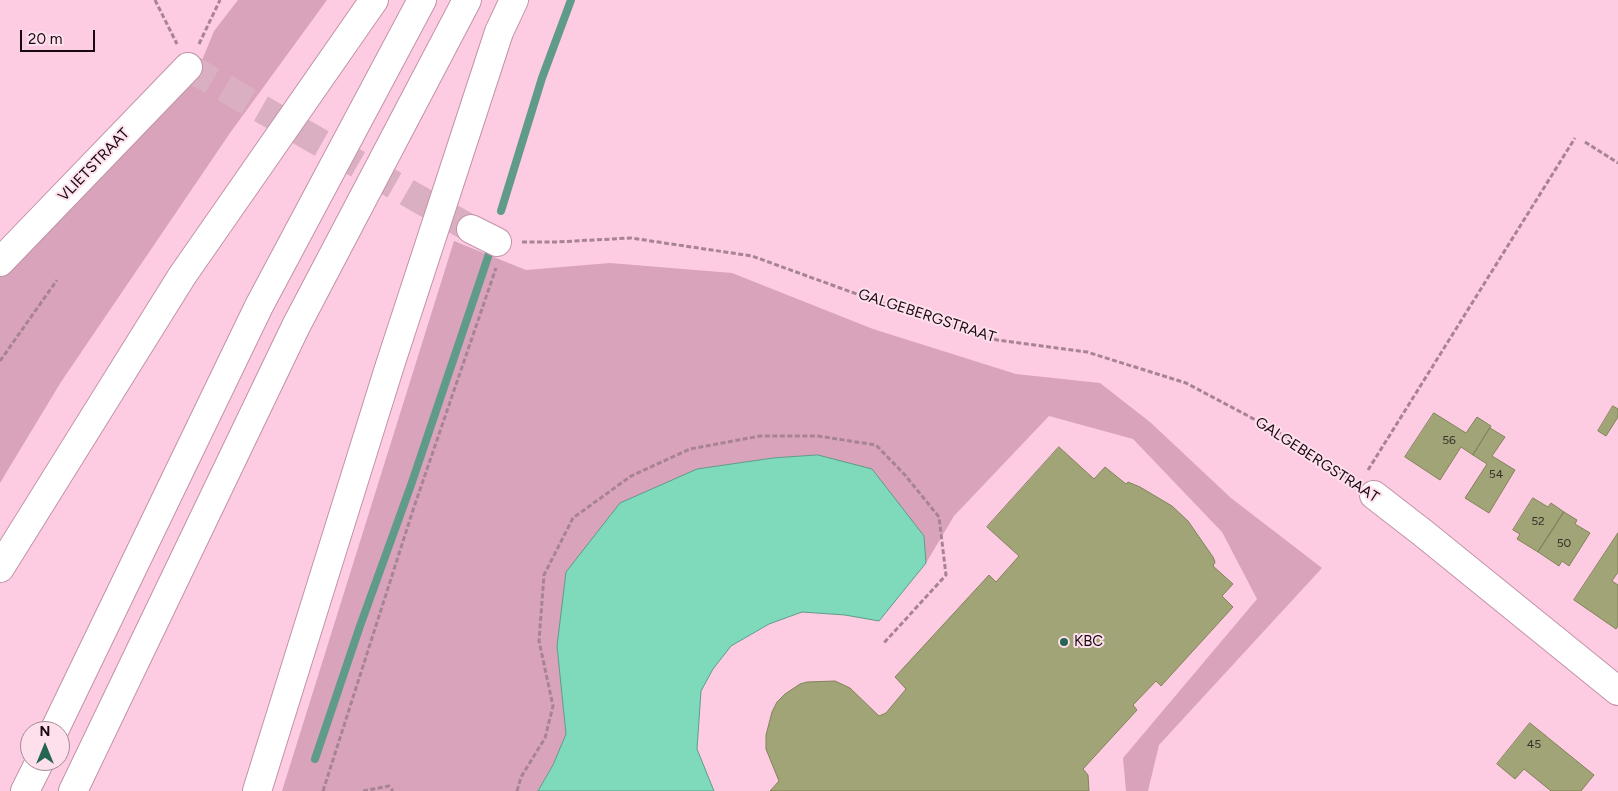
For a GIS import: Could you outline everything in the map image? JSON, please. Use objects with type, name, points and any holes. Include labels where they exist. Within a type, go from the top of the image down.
[{"type":"main road","points":[[0,568],[182,276],[374,0]]},
{"type":"main road","points":[[59,721],[259,306],[422,0]]},
{"type":"main road","points":[[73,791],[296,326],[467,0]]},
{"type":"main road","points":[[257,791],[390,365],[499,32],[514,0]]},
{"type":"main road","name":"VLIETSTRAAT","points":[[0,262],[188,68]]},
{"type":"main road","points":[[472,230],[497,242]]},
{"type":"main road","name":"GALGEBERGSTRAAT","points":[[1366,490],[1423,533],[1618,691]]},
{"type":"main road","points":[[25,791],[35,771]]},
{"type":"path","points":[[155,0],[188,68]]},
{"type":"path","points":[[188,68],[220,0]]},
{"type":"path","points":[[1366,490],[1575,138]]},
{"type":"path","points":[[1585,142],[1618,163]]},
{"type":"path","name":"GALGEBERGSTRAAT","points":[[497,242],[556,242],[631,238],[752,256],[898,309],[997,340],[1087,352],[1186,383],[1284,435],[1366,490]]},
{"type":"path","points":[[323,791],[413,510],[499,260],[497,242]]},
{"type":"path","points":[[0,361],[57,280]]},
{"type":"path","points":[[517,791],[521,777],[545,738],[553,706],[539,641],[544,575],[573,518],[631,476],[690,449],[760,436],[818,436],[876,445],[905,475],[939,517],[946,575],[884,644]]},
{"type":"path","points":[[363,791],[389,786],[393,791]]},
{"type":"shaded area","points":[[238,0],[327,0],[230,133],[61,382],[0,483],[0,277],[180,86],[194,80],[214,31]]},
{"type":"shaded area","points":[[454,241],[526,270],[610,263],[732,273],[873,329],[1016,374],[1100,383],[1150,422],[1231,498],[1322,568],[1159,745],[1148,791],[1126,791],[1123,758],[1257,599],[1222,532],[1133,439],[1049,416],[954,516],[926,563],[924,536],[818,455],[773,458],[697,469],[557,646],[566,734],[553,765],[538,791],[282,791]]},
{"type":"shaded area","points":[[818,455],[872,469],[924,536],[926,563],[879,621],[845,615],[802,612],[769,624],[731,646],[713,669],[701,691],[697,749],[714,791],[538,791],[553,765],[566,734],[557,646],[566,572],[620,503],[697,469],[773,458]]},
{"type":"building","points":[[1613,406],[1618,409],[1618,417],[1606,436],[1598,431]]},
{"type":"building","points":[[1434,413],[1466,433],[1477,417],[1491,426],[1473,455],[1461,447],[1440,480],[1405,457]]},
{"type":"building","points":[[1490,428],[1505,437],[1492,456],[1515,470],[1489,513],[1465,498],[1487,464],[1473,455]]},
{"type":"building","name":"KBC","points":[[1059,447],[1094,479],[1105,467],[1126,484],[1128,482],[1140,487],[1172,506],[1188,521],[1213,557],[1215,562],[1213,566],[1233,584],[1222,596],[1233,607],[1161,686],[1156,681],[1133,705],[1137,710],[1083,769],[1088,775],[1089,791],[770,791],[779,781],[766,749],[766,735],[772,712],[777,702],[800,684],[835,681],[850,688],[879,716],[886,713],[906,689],[895,677],[989,575],[996,582],[1019,556],[987,527]]},
{"type":"building","points":[[1533,498],[1548,507],[1551,503],[1564,512],[1538,552],[1517,539],[1520,534],[1513,530]]},
{"type":"building","points":[[1564,512],[1577,520],[1575,524],[1590,533],[1569,566],[1562,561],[1559,566],[1538,552]]},
{"type":"building","points":[[1618,533],[1618,572],[1612,581],[1618,585],[1618,626],[1616,629],[1574,600]]},
{"type":"building","points":[[1530,723],[1594,775],[1581,791],[1551,791],[1524,769],[1515,779],[1497,764]]},
{"type":"waterway","points":[[501,211],[542,78],[571,0]]},
{"type":"waterway","points":[[315,759],[360,626],[411,485],[489,254]]},
{"type":"tunnel","points":[[188,67],[471,229]]},
{"type":"place","name":"KBC","points":[[1064,642]]}]
